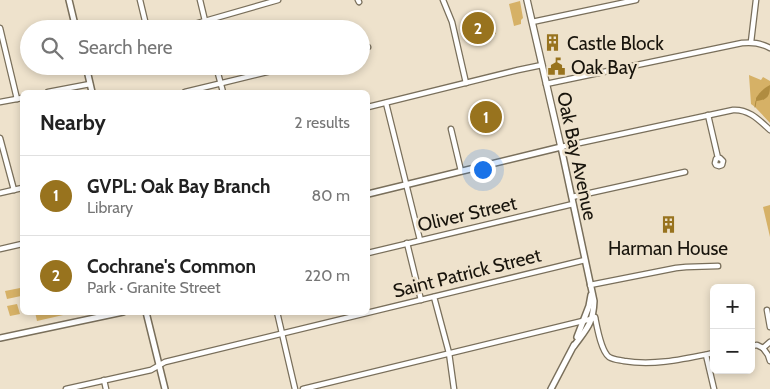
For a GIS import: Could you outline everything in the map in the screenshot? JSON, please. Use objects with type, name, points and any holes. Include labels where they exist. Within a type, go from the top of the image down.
[{"type":"main road","name":"Oak Bay Avenue","points":[[527,0],[560,147]]},
{"type":"street","points":[[69,0],[74,20]]},
{"type":"street","points":[[140,0],[145,20]]},
{"type":"street","points":[[200,0],[205,20]]},
{"type":"street","points":[[208,20],[278,0]]},
{"type":"street","points":[[443,0],[452,22],[466,84]]},
{"type":"street","points":[[532,22],[636,0]]},
{"type":"street","points":[[751,42],[756,0]]},
{"type":"street","points":[[0,28],[20,98],[0,102]]},
{"type":"street","points":[[546,84],[732,45],[751,42],[770,48]]},
{"type":"street","points":[[370,107],[542,65]]},
{"type":"street","points":[[88,75],[92,90]]},
{"type":"street","points":[[218,75],[222,90]]},
{"type":"street","points":[[194,90],[256,75]]},
{"type":"street","points":[[58,90],[90,84]]},
{"type":"street","points":[[386,103],[420,240]]},
{"type":"street","points":[[370,194],[560,147],[738,109],[754,116],[770,130]]},
{"type":"street","points":[[708,115],[718,158]]},
{"type":"street","points":[[451,129],[461,171]]},
{"type":"street","points":[[0,138],[14,190]]},
{"type":"street","name":"Oak Bay Avenue","points":[[560,147],[594,301],[593,319]]},
{"type":"street","points":[[572,197],[685,172]]},
{"type":"street","points":[[0,193],[20,188]]},
{"type":"street","name":"Oliver Street","points":[[370,252],[573,204]]},
{"type":"street","points":[[407,243],[421,300]]},
{"type":"street","points":[[0,249],[20,244]]},
{"type":"street","name":"Saint Patrick Street","points":[[370,313],[585,260]]},
{"type":"street","points":[[551,389],[574,346],[584,321],[589,306],[591,287],[686,266],[718,266]]},
{"type":"street","points":[[434,297],[449,353],[454,389]]},
{"type":"street","points":[[766,310],[770,327]]},
{"type":"street","points":[[90,315],[91,320]]},
{"type":"street","points":[[0,338],[111,315]]},
{"type":"street","points":[[147,315],[165,389]]},
{"type":"street","points":[[278,315],[295,389]]},
{"type":"street","name":"Saint Patrick Street","points":[[66,389],[151,370],[165,362],[360,315]]},
{"type":"street","points":[[303,389],[593,319]]},
{"type":"street","points":[[574,346],[593,319]]},
{"type":"street","points":[[593,319],[602,346],[610,358],[636,363],[652,363],[710,354]]},
{"type":"street","points":[[763,348],[770,342]]},
{"type":"street","points":[[755,345],[766,350],[770,361]]},
{"type":"street","points":[[706,355],[714,389]]},
{"type":"street","points":[[104,380],[106,389]]},
{"type":"shaded area","points":[[520,1],[523,18],[521,24],[514,26],[509,4]]},
{"type":"shaded area","points":[[492,18],[496,34],[465,41],[461,23],[464,26]]},
{"type":"shaded area","points":[[749,75],[761,80],[763,77],[770,81],[770,123],[751,104]]},
{"type":"shaded area","points":[[770,85],[768,97],[756,101],[760,92]]},
{"type":"shaded area","points":[[770,205],[770,237],[763,207]]},
{"type":"shaded area","points":[[20,288],[20,296],[7,299],[5,291]]},
{"type":"shaded area","points":[[17,304],[20,314],[10,316],[7,306]]},
{"type":"shaded area","points":[[36,315],[63,315],[37,321]]},
{"type":"waterway","points":[[755,107],[756,101]]},
{"type":"place","name":"Cochrane's Common","points":[[478,28]]},
{"type":"place","name":"Castle Block","points":[[553,43]]},
{"type":"place","name":"Oak Bay","points":[[557,67]]},
{"type":"place","name":"GVPL: Oak Bay Branch","points":[[486,117]]},
{"type":"place","name":"Harman House","points":[[668,225]]}]
